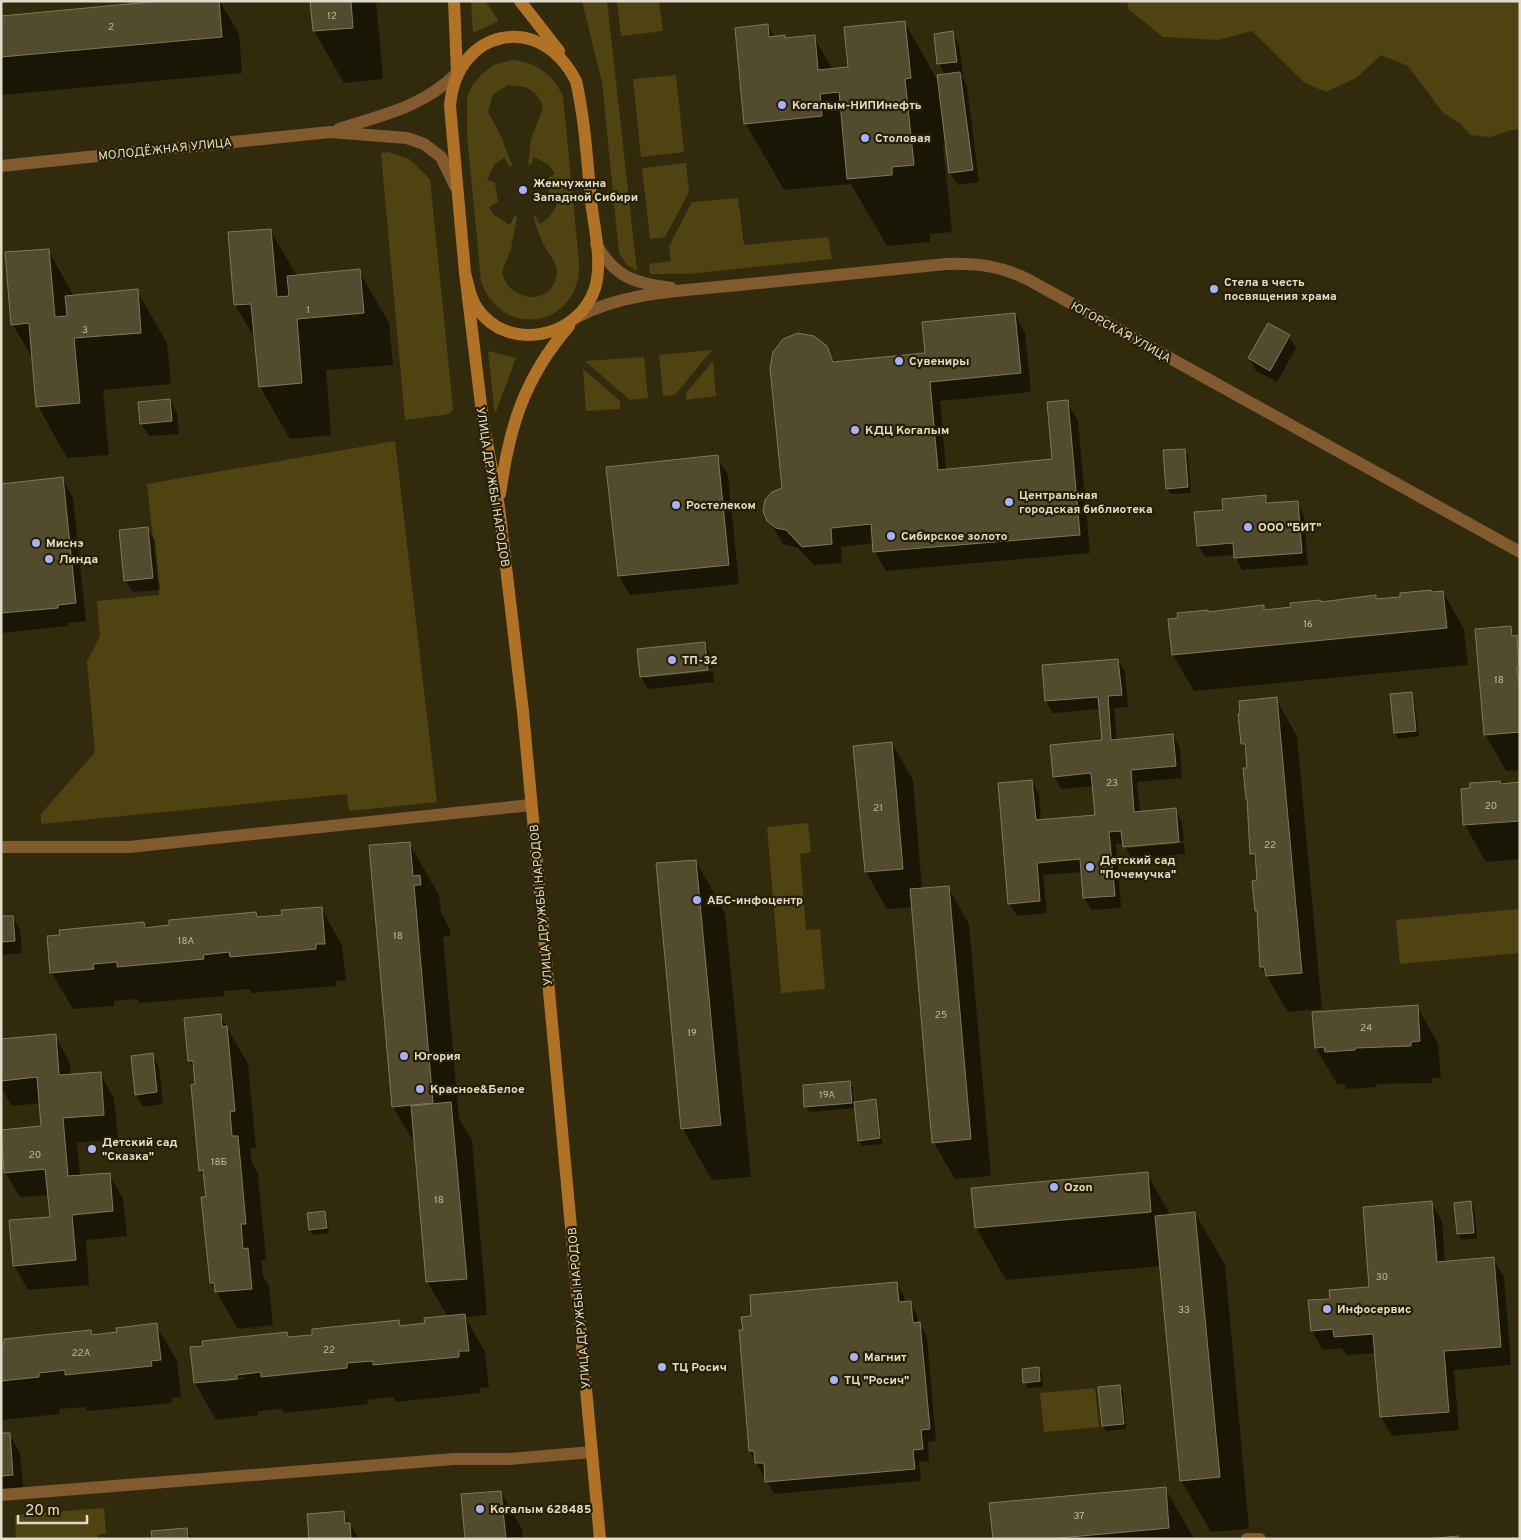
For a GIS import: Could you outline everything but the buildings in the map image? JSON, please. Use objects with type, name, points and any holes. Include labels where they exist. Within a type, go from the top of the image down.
[{"type":"main road","name":"УЛИЦА ДРУЖБЫ НАРОДОВ","points":[[454,1],[457,73]]},
{"type":"main road","points":[[520,1],[546,32],[569,66]]},
{"type":"main road","name":"УЛИЦА ДРУЖБЫ НАРОДОВ","points":[[465,273],[477,308],[489,321],[504,330],[520,335],[538,335],[555,331],[576,318],[588,303],[595,287],[597,277],[596,242],[580,97],[576,81],[569,66],[558,53],[543,44],[527,38],[510,37],[494,40],[479,48],[466,59],[457,73],[451,90],[450,106],[465,273],[483,421],[499,507],[532,805],[600,1539]]},
{"type":"main road","points":[[499,507],[509,440],[524,393],[546,356],[576,318]]},
{"type":"street","points":[[330,132],[417,103],[432,95],[457,73]]},
{"type":"street","points":[[330,132],[407,138],[424,144],[441,157],[451,174],[458,196]]},
{"type":"street","name":"МОЛОДЁЖНАЯ УЛИЦА","points":[[1,166],[330,132]]},
{"type":"street","points":[[596,242],[605,260],[616,272],[629,279],[684,291]]},
{"type":"street","name":"ЮГОРСКАЯ УЛИЦА","points":[[576,318],[616,300],[684,291],[946,264],[972,263],[1001,267],[1029,280],[1520,552]]},
{"type":"street","points":[[1,847],[129,847],[532,805]]},
{"type":"street","points":[[1,1495],[454,1459],[518,1459],[592,1452]]},
{"type":"street","points":[[1247,1539],[1260,1539]]},
{"type":"shaded area","points":[[471,1],[485,1],[499,21],[473,33]]},
{"type":"shaded area","points":[[582,1],[607,1],[637,271],[626,264],[619,253],[602,82]]},
{"type":"shaded area","points":[[617,1],[659,1],[663,31],[621,36]]},
{"type":"shaded area","points":[[1127,1],[1520,1],[1520,129],[1490,137],[1470,135],[1460,123],[1443,113],[1408,66],[1381,55],[1356,78],[1326,92],[1305,83],[1252,31],[1218,40],[1163,37],[1129,10]]},
{"type":"shaded area","points":[[512,60],[521,61],[536,67],[549,76],[563,96],[579,262],[577,284],[568,301],[555,313],[539,319],[522,319],[506,313],[491,300],[481,281],[467,135],[467,97],[472,86],[481,75],[494,65]],"holes":[[[508,85],[526,87],[536,94],[542,104],[542,111],[531,139],[528,164],[531,165],[534,157],[548,164],[555,174],[547,179],[550,198],[558,201],[551,214],[540,224],[535,215],[533,216],[541,238],[554,261],[557,272],[554,283],[549,291],[541,296],[531,297],[513,291],[506,283],[502,272],[511,249],[517,217],[514,216],[510,225],[494,215],[489,207],[498,202],[495,183],[487,180],[494,165],[504,158],[510,167],[512,165],[500,134],[488,112],[493,94]]]},
{"type":"shaded area","points":[[676,75],[684,152],[641,157],[633,79]]},
{"type":"shaded area","points":[[388,152],[409,159],[430,179],[453,409],[450,414],[405,420],[381,153]]},
{"type":"shaded area","points":[[686,163],[689,192],[665,237],[650,239],[642,168]]},
{"type":"shaded area","points":[[738,198],[744,245],[828,237],[832,259],[688,274],[650,274],[649,264],[671,261],[669,246],[692,202]]},
{"type":"shaded area","points":[[712,350],[675,395],[663,396],[659,355]]},
{"type":"shaded area","points":[[488,351],[516,358],[495,414]]},
{"type":"shaded area","points":[[644,357],[648,398],[630,400],[585,361]]},
{"type":"shaded area","points":[[713,361],[716,396],[686,400],[686,393]]},
{"type":"shaded area","points":[[583,369],[620,401],[620,409],[586,411]]},
{"type":"shaded area","points":[[395,441],[437,802],[349,811],[347,794],[41,824],[41,814],[95,752],[87,662],[100,636],[97,601],[159,595],[147,484]]},
{"type":"shaded area","points":[[808,823],[811,852],[800,854],[806,930],[820,929],[825,989],[781,993],[767,827]]},
{"type":"shaded area","points":[[1520,909],[1520,953],[1400,964],[1396,920]]},
{"type":"shaded area","points":[[1095,1388],[1099,1427],[1044,1432],[1040,1393]]},
{"type":"shaded area","points":[[104,1508],[106,1533],[98,1535],[98,1539],[16,1539],[15,1515]]},
{"type":"place","name":"Когалым-НИПИнефть","points":[[782,105]]},
{"type":"place","name":"Столовая","points":[[865,138]]},
{"type":"place","name":"Жемчужина Западной Сибири","points":[[523,190]]},
{"type":"place","name":"Стела в честь посвящения храма","points":[[1214,289]]},
{"type":"place","name":"Сувениры","points":[[899,361]]},
{"type":"place","name":"КДЦ Когалым","points":[[855,430]]},
{"type":"place","name":"Центральная городская библиотека","points":[[1009,502]]},
{"type":"place","name":"Ростелеком","points":[[676,505]]},
{"type":"place","name":"ООО \"БИТ\"","points":[[1248,527]]},
{"type":"place","name":"Сибирское золото","points":[[891,536]]},
{"type":"place","name":"Миснэ","points":[[36,543]]},
{"type":"place","name":"Линда","points":[[49,559]]},
{"type":"place","name":"ТП-32","points":[[672,660]]},
{"type":"place","name":"Детский сад \"Почемучка\"","points":[[1090,867]]},
{"type":"place","name":"АБС-инфоцентр","points":[[697,900]]},
{"type":"place","name":"Югория","points":[[404,1056]]},
{"type":"place","name":"Красное&Белое","points":[[420,1089]]},
{"type":"place","name":"Детский сад \"Сказка\"","points":[[92,1149]]},
{"type":"place","name":"Ozon","points":[[1054,1187]]},
{"type":"place","name":"Инфосервис","points":[[1327,1309]]},
{"type":"place","name":"Магнит","points":[[854,1357]]},
{"type":"place","name":"ТЦ Росич","points":[[662,1367]]},
{"type":"place","name":"ТЦ \"Росич\"","points":[[834,1380]]},
{"type":"place","name":"Когалым 628485","points":[[480,1509]]}]
